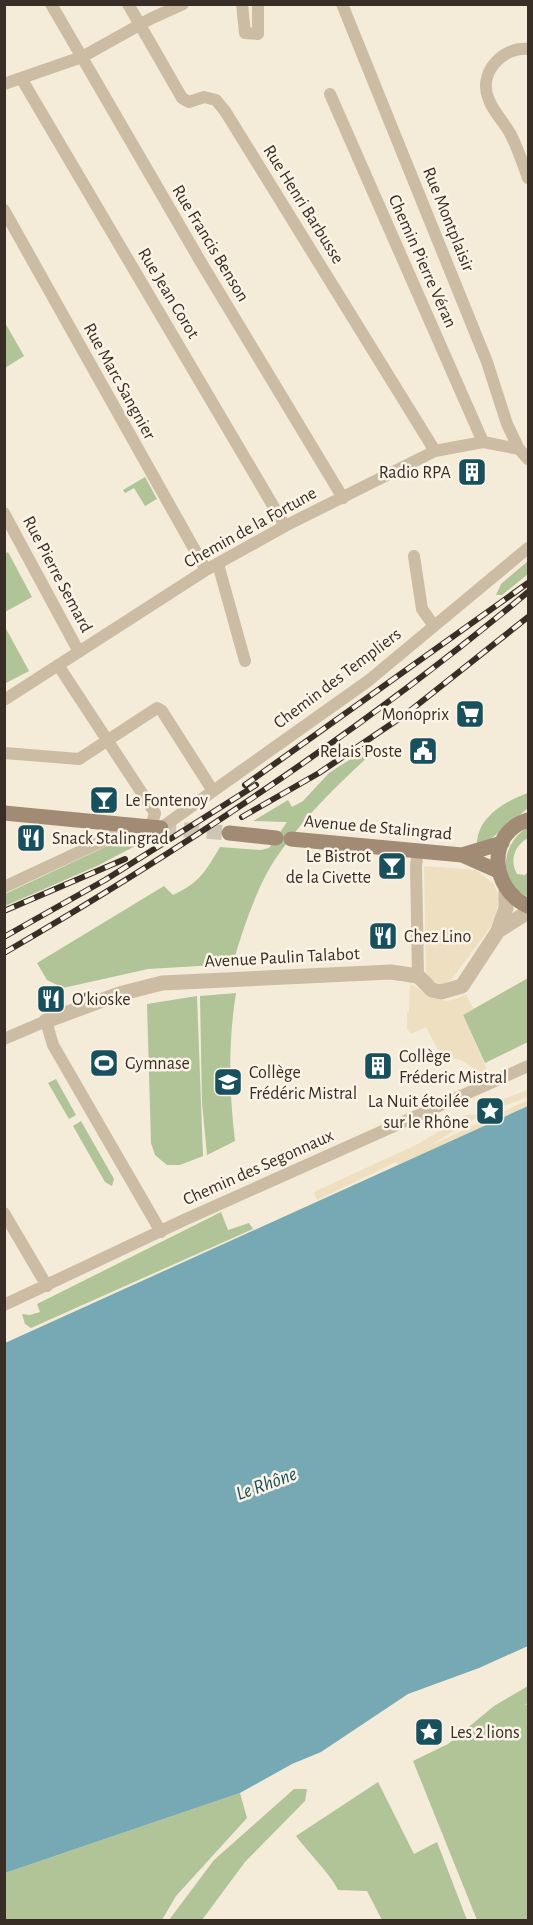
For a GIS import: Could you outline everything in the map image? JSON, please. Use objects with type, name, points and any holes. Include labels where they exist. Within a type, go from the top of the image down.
[{"type":"main road","points":[[4,813],[156,828]]},
{"type":"main road","points":[[527,818],[515,826],[502,843],[498,852],[498,871],[506,890],[520,903],[528,906]]},
{"type":"main road","name":"Avenue de Stalingrad","points":[[229,833],[462,855],[498,871]]},
{"type":"main road","name":"Avenue de Stalingrad","points":[[462,855],[502,843]]},
{"type":"street","name":"Rue Francis Benson","points":[[51,4],[202,264],[343,498]]},
{"type":"street","name":"Rue Henri Barbusse","points":[[128,4],[182,98],[189,102],[204,98],[216,100],[225,111],[435,451]]},
{"type":"street","points":[[4,84],[82,57],[183,4]]},
{"type":"street","points":[[242,4],[245,33],[258,33],[258,4]]},
{"type":"street","name":"Rue Montplaisir","points":[[342,4],[487,362],[507,424],[519,449]]},
{"type":"street","points":[[528,49],[516,48],[495,60],[487,79],[488,99],[512,136],[528,178]]},
{"type":"street","name":"Rue Jean Corot","points":[[21,78],[285,526]]},
{"type":"street","name":"Chemin Pierre Véran","points":[[330,94],[483,442]]},
{"type":"street","name":"Rue Marc Sangnier","points":[[4,210],[206,570]]},
{"type":"street","name":"Chemin de la Fortune","points":[[4,700],[206,570],[285,526],[435,451],[483,442],[519,449]]},
{"type":"street","points":[[519,449],[528,459]]},
{"type":"street","name":"Rue Pierre Semard","points":[[4,513],[79,652]]},
{"type":"street","name":"Chemin des Templiers","points":[[156,828],[213,791],[368,681],[528,548]]},
{"type":"street","points":[[414,556],[422,609],[435,626]]},
{"type":"street","points":[[218,564],[245,661]]},
{"type":"street","points":[[58,665],[155,813],[156,828]]},
{"type":"street","points":[[4,753],[79,759],[157,708],[162,711],[213,791]]},
{"type":"street","points":[[4,887],[107,839],[122,825]]},
{"type":"street","points":[[418,850],[416,866],[418,976]]},
{"type":"street","points":[[498,931],[506,908],[506,890]]},
{"type":"street","name":"Avenue Paulin Talabot","points":[[4,1039],[119,994],[162,983],[391,972],[418,976],[432,990],[441,992],[462,986],[498,931],[528,912]]},
{"type":"street","points":[[46,1021],[52,1045],[161,1232]]},
{"type":"street","name":"Chemin des Segonnaux","points":[[4,1305],[528,1066]]},
{"type":"street","points":[[4,1213],[47,1286]]},
{"type":"green space","points":[[4,321],[24,356],[5,368],[4,368]]},
{"type":"green space","points":[[145,477],[157,499],[145,506],[134,488],[125,493],[123,490]]},
{"type":"green space","points":[[8,552],[32,597],[5,612],[5,554]]},
{"type":"green space","points":[[528,561],[528,574],[502,595],[496,595],[501,584]]},
{"type":"green space","points":[[4,625],[29,671],[6,683],[4,679]]},
{"type":"green space","points":[[371,746],[374,750],[371,754],[319,804],[274,861],[250,911],[233,964],[148,969],[63,988],[47,980],[37,963],[164,886],[173,895],[190,886],[206,870],[220,847],[261,850],[269,848],[287,822],[253,821],[288,800],[292,807],[303,801],[329,773]]},
{"type":"green space","points":[[528,793],[528,808],[487,842],[477,846],[481,827],[487,819],[501,806]]},
{"type":"green space","points":[[528,827],[528,838],[517,849],[514,863],[517,874],[525,875],[528,872],[528,897],[518,891],[511,882],[506,863],[512,843]]},
{"type":"green space","points":[[124,838],[143,842],[97,866],[5,906],[5,894]]},
{"type":"green space","points":[[528,978],[528,1042],[485,1063],[463,1015]]},
{"type":"green space","points":[[236,993],[230,1067],[235,1141],[207,1155],[202,1103],[200,996]]},
{"type":"green space","points":[[197,996],[203,1156],[180,1165],[167,1165],[155,1155],[151,1143],[147,1004]]},
{"type":"green space","points":[[56,1079],[76,1115],[69,1119],[48,1083]]},
{"type":"green space","points":[[81,1121],[114,1179],[112,1186],[105,1182],[73,1126]]},
{"type":"green space","points":[[221,1212],[228,1230],[249,1223],[253,1229],[31,1328],[25,1324],[22,1314],[30,1315],[40,1312],[37,1304]]},
{"type":"green space","points":[[528,1686],[528,1703],[524,1705],[528,1704],[528,1920],[477,1920],[413,1761],[448,1744],[494,1706]]},
{"type":"green space","points":[[378,1782],[414,1854],[437,1842],[467,1920],[382,1920],[367,1891],[338,1890],[296,1836]]},
{"type":"green space","points":[[294,1789],[307,1789],[305,1801],[245,1862],[202,1920],[169,1920],[214,1860]]},
{"type":"green space","points":[[240,1793],[247,1818],[176,1896],[162,1920],[5,1920],[5,1873]]},
{"type":"shaded area","points":[[424,866],[476,870],[494,884],[499,897],[495,921],[451,980],[442,985],[429,978],[426,971]]},
{"type":"shaded area","points":[[410,984],[440,1000],[448,1001],[466,995],[474,1009],[463,1015],[491,1079],[461,1060],[441,1055],[426,1027],[411,1034],[407,1029]]},
{"type":"shaded area","points":[[528,1090],[528,1097],[485,1113],[495,1102]]},
{"type":"shaded area","points":[[528,1100],[528,1106],[398,1165],[396,1162],[317,1200],[314,1192],[418,1144],[466,1115],[483,1114],[427,1147]]},
{"type":"water","name":"Le Rhône","points":[[528,1106],[528,1646],[479,1668],[408,1694],[321,1752],[292,1764],[240,1793],[5,1873],[5,1343]]},
{"type":"tunnel","points":[[161,828],[229,833]]},
{"type":"railway","points":[[245,785],[528,583]]},
{"type":"railway","points":[[4,953],[141,871],[274,783],[403,691],[528,592]]},
{"type":"railway","points":[[242,817],[319,773],[406,714],[528,617]]},
{"type":"railway","points":[[4,937],[105,880],[256,785]]},
{"type":"railway","points":[[4,911],[125,859]]},
{"type":"place","name":"Radio RPA","points":[[472,472]]},
{"type":"place","name":"Monoprix","points":[[470,714]]},
{"type":"place","name":"Relais Poste","points":[[423,751]]},
{"type":"place","name":"Le Fontenoy","points":[[104,800]]},
{"type":"place","name":"Snack Stalingrad","points":[[31,838]]},
{"type":"place","name":"Le Bistrot de la Civette","points":[[392,866]]},
{"type":"place","name":"Chez Lino","points":[[383,936]]},
{"type":"place","name":"O'kioske","points":[[51,999]]},
{"type":"place","name":"Gymnase","points":[[104,1063]]},
{"type":"place","name":"Collège Fréderic Mistral","points":[[378,1066]]},
{"type":"place","name":"Collège Frédéric Mistral","points":[[228,1082]]},
{"type":"place","name":"La Nuit étoilée sur le Rhône","points":[[490,1111]]},
{"type":"place","name":"Les 2 lions","points":[[429,1732]]}]
